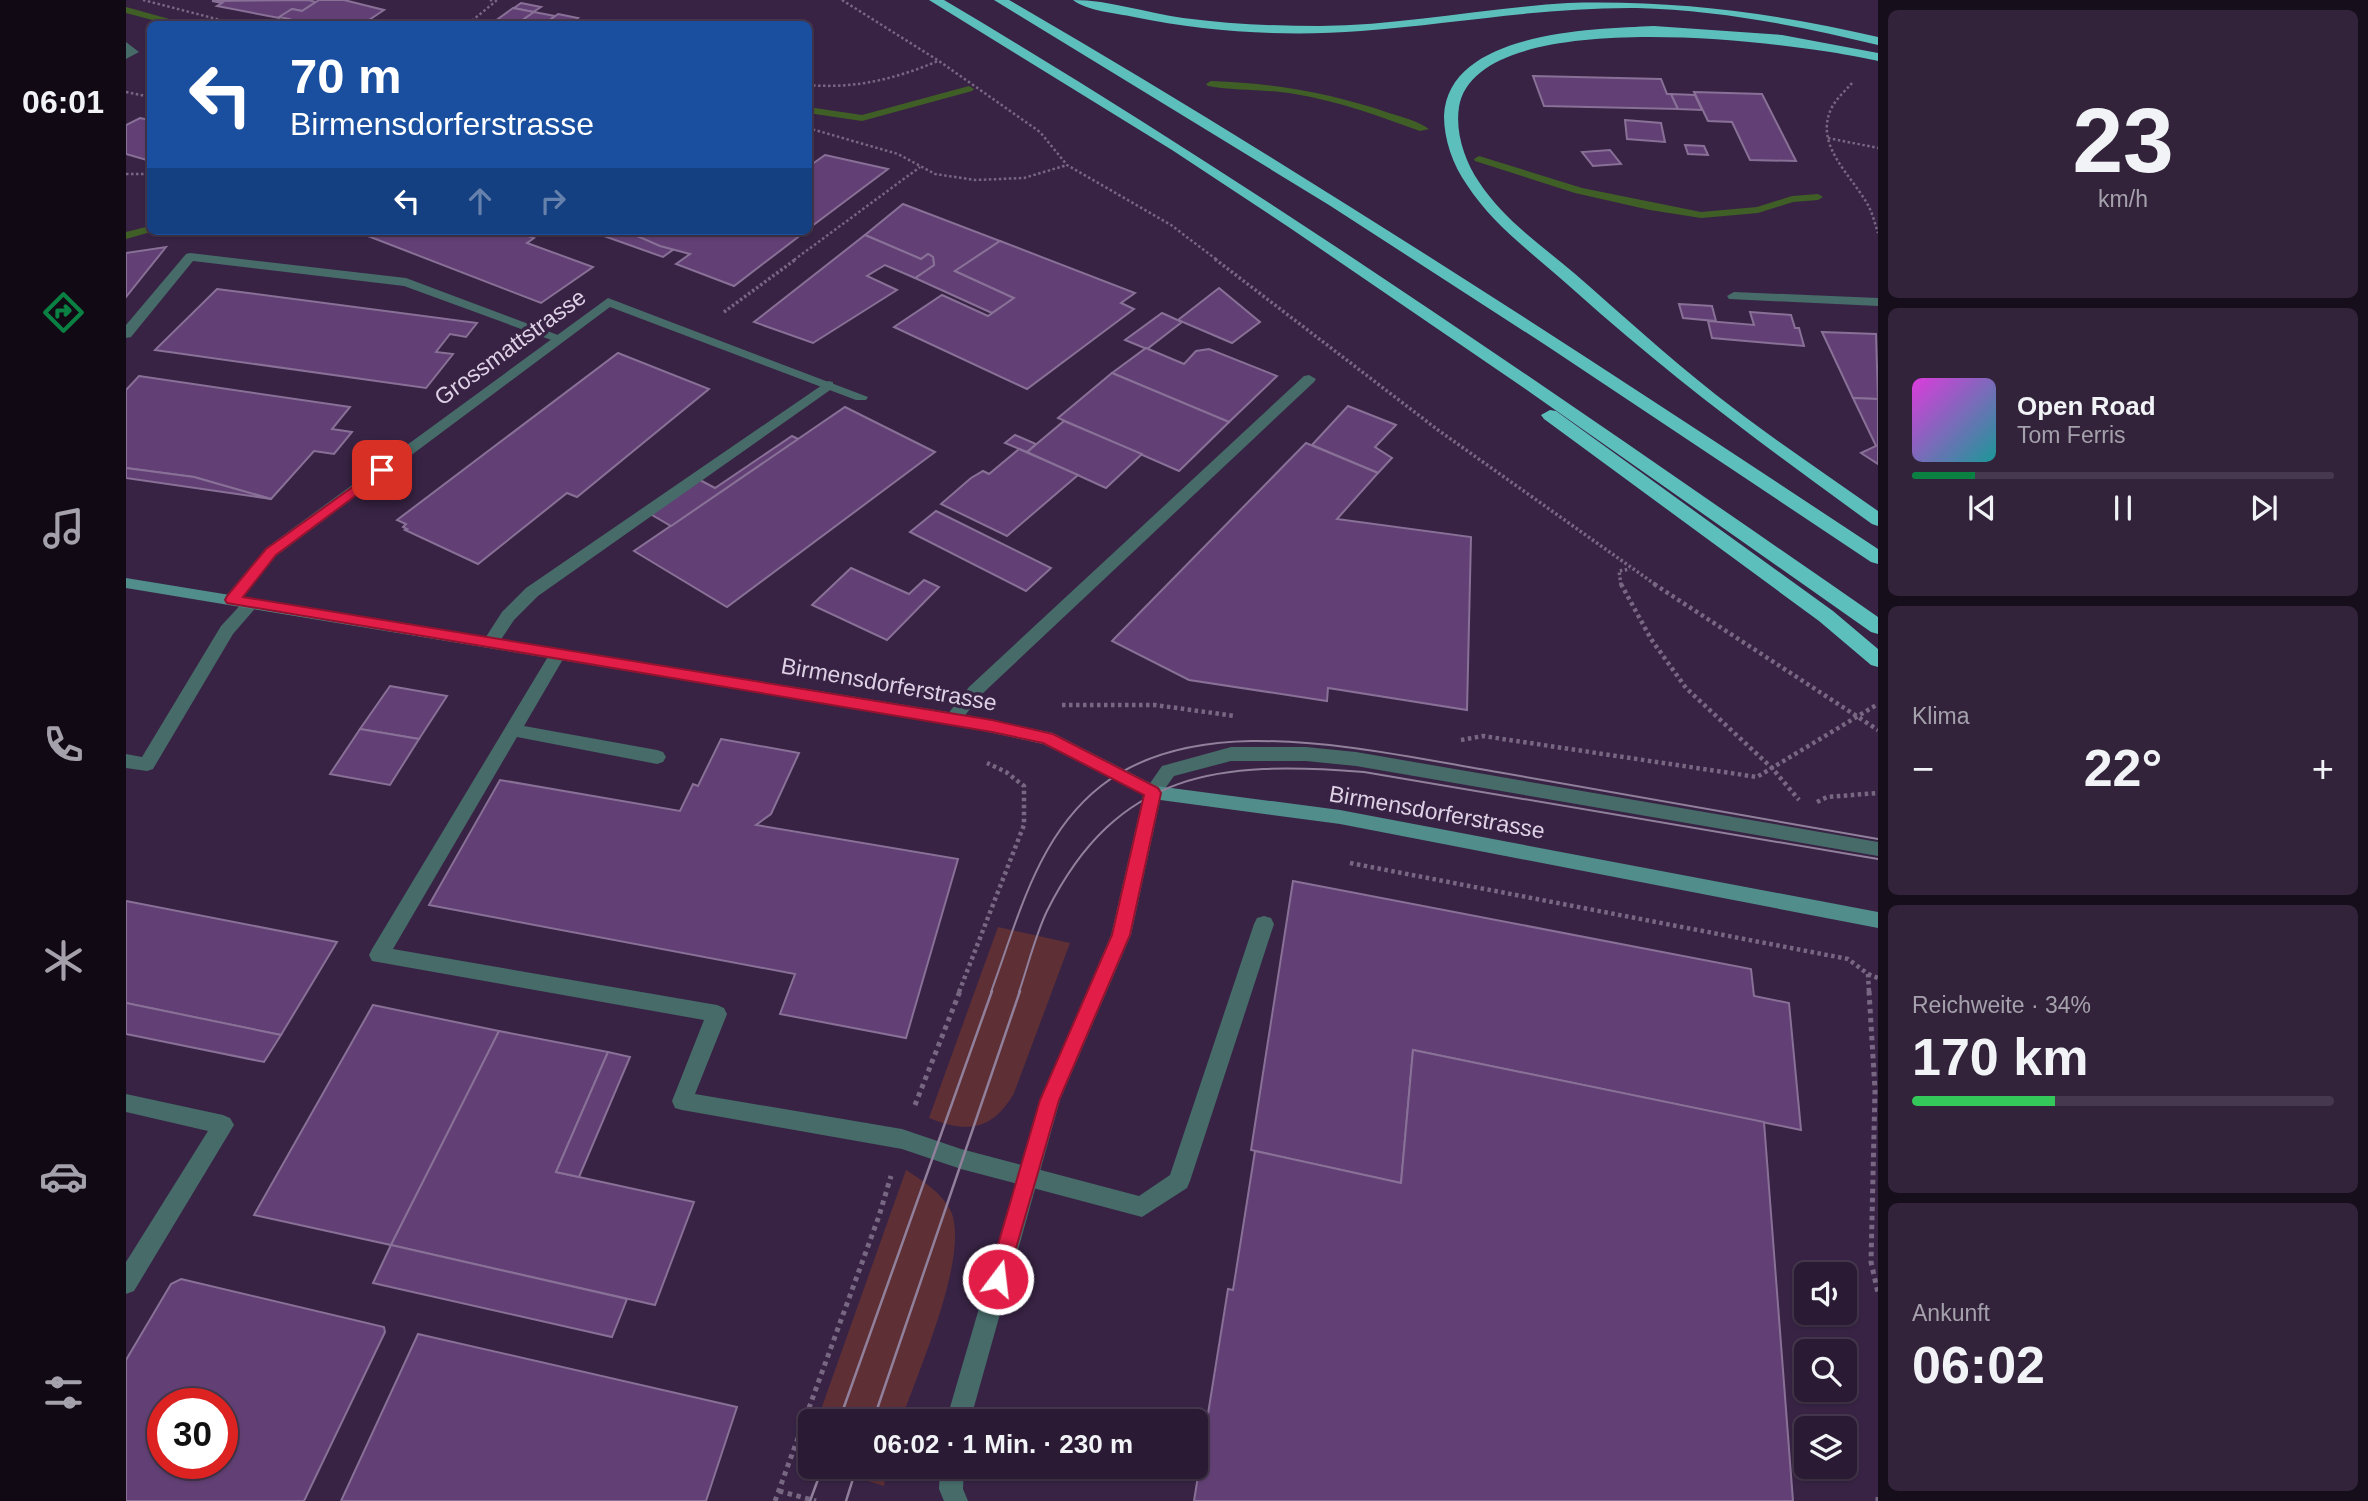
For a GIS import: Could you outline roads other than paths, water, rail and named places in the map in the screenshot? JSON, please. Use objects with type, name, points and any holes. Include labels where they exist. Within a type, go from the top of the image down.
[{"type":"highway","points":[[935,0],[1054,69],[1228,179],[1878,627]]},
{"type":"highway","points":[[1000,0],[1149,85],[1270,160],[1496,304],[1878,558]]},
{"type":"highway","points":[[1079,0],[1183,22],[1275,30],[1358,28],[1597,5],[1674,5],[1788,20],[1878,41]]},
{"type":"highway","points":[[1878,57],[1826,45],[1717,27],[1633,24],[1549,32],[1517,41],[1492,52],[1472,67],[1452,101],[1450,124],[1462,165],[1474,186],[1510,225],[1646,346],[1729,412],[1878,520]]},
{"type":"highway","points":[[1785,39],[1878,69]]},
{"type":"highway","points":[[1378,280],[1572,432],[1826,616],[1878,660]]},
{"type":"main road","name":"Birmensdorferstrasse","points":[[126,583],[953,719],[1047,738],[1153,793],[1340,817],[1878,920]]},
{"type":"street","points":[[126,45],[134,52],[126,56]]},
{"type":"street","points":[[126,334],[190,257],[406,282],[559,338]]},
{"type":"street","points":[[1734,296],[1878,302]]},
{"type":"street","name":"Grossmattstrasse","points":[[232,600],[271,552],[608,302],[861,397]]},
{"type":"street","points":[[953,719],[975,691],[1309,379]]},
{"type":"street","points":[[490,643],[508,616],[532,592],[828,385]]},
{"type":"street","points":[[126,761],[147,764],[227,630],[251,603]]},
{"type":"street","points":[[558,654],[379,955],[717,1013],[682,1101],[902,1139],[1026,1177],[1142,1207],[1178,1181],[1264,924]]},
{"type":"street","points":[[512,730],[657,757]]},
{"type":"street","points":[[961,1409],[1049,1100],[1121,935],[1153,793],[1168,771],[1198,760],[1231,754],[1306,754],[1615,803],[1878,849]]},
{"type":"street","points":[[126,1103],[223,1125],[126,1283]]},
{"type":"street","points":[[951,1479],[951,1489],[956,1501]]},
{"type":"waterway","points":[[126,10],[166,21]]},
{"type":"waterway","points":[[1211,84],[1268,87],[1320,96],[1370,109],[1424,129]]},
{"type":"waterway","points":[[812,111],[862,118],[969,89]]},
{"type":"waterway","points":[[1479,159],[1579,191],[1701,215],[1758,210],[1792,199],[1818,197]]},
{"type":"waterway","points":[[126,236],[147,230]]},
{"type":"tram line","points":[[991,992],[1032,880],[1045,854],[1079,806],[1101,786],[1135,765],[1192,747],[1251,741],[1346,747],[1878,839]]},
{"type":"tram line","points":[[1019,992],[1047,911],[1075,864],[1106,828],[1141,802],[1178,784],[1219,774],[1264,769],[1364,772],[1878,859]]},
{"type":"tram line","points":[[843,1409],[992,991]]},
{"type":"tram line","points":[[877,1409],[1020,991]]},
{"type":"tram line","points":[[810,1501],[818,1479]]},
{"type":"tram line","points":[[846,1501],[853,1479]]}]
